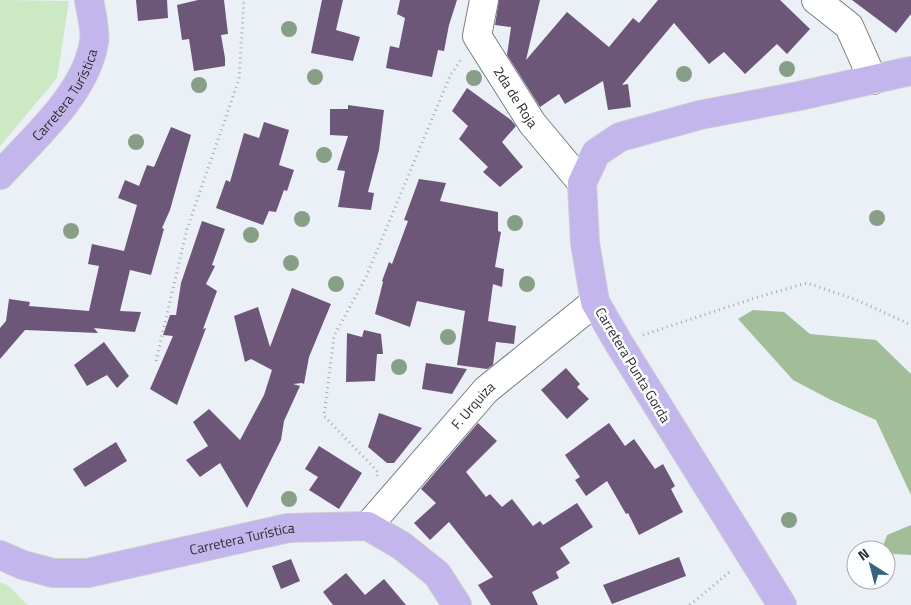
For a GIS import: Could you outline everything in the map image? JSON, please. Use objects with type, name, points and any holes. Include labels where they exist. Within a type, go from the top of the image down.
[{"type":"main road","name":"Carretera Turística","points":[[0,175],[64,106],[87,68],[94,40],[89,0]]},
{"type":"main road","name":"Carretera Punta Gorda","points":[[782,605],[595,302],[584,243],[582,182],[596,153],[620,137],[700,115],[799,96],[911,71]]},
{"type":"main road","name":"Carretera Turística","points":[[0,555],[22,565],[52,572],[88,573],[288,528],[368,526]]},
{"type":"main road","points":[[368,526],[402,546],[437,574],[457,605]]},
{"type":"street","points":[[477,36],[484,0]]},
{"type":"street","points":[[816,0],[849,26],[873,80]]},
{"type":"street","name":"2da de Roja","points":[[477,36],[532,123],[582,182]]},
{"type":"street","name":"F. Urquiza","points":[[368,526],[486,390],[595,302]]},
{"type":"path","points":[[156,361],[187,229],[239,80],[244,0]]},
{"type":"path","points":[[376,481],[378,472],[324,416],[334,336],[366,277],[450,76],[477,36]]},
{"type":"path","points":[[618,342],[807,283],[857,300],[911,325]]},
{"type":"path","points":[[690,605],[750,554]]},
{"type":"green space","points":[[0,0],[69,1],[57,78],[0,146]]},
{"type":"green space","points":[[753,310],[784,312],[810,334],[876,340],[911,374],[911,495],[876,420],[831,400],[793,380],[738,319]]},
{"type":"green space","points":[[911,525],[911,555],[896,554],[896,540],[885,540],[887,535]]},
{"type":"green space","points":[[0,582],[9,586],[27,605],[0,605]]},
{"type":"building","points":[[136,0],[167,0],[168,18],[138,21]]},
{"type":"building","points":[[198,0],[224,0],[228,34],[221,35],[225,66],[194,71],[189,39],[182,40],[177,5]]},
{"type":"building","points":[[322,0],[343,0],[336,30],[360,37],[353,61],[311,53]]},
{"type":"building","points":[[400,0],[457,0],[449,25],[444,51],[438,50],[432,77],[386,68],[390,46],[399,48],[405,18],[397,14]]},
{"type":"building","points":[[499,0],[540,0],[526,60],[567,12],[609,47],[633,18],[639,23],[658,0],[780,0],[810,29],[787,54],[777,44],[745,74],[724,52],[709,64],[674,23],[622,85],[628,84],[631,107],[608,110],[603,81],[565,104],[559,94],[540,107],[507,55],[511,27],[495,25]]},
{"type":"building","points":[[852,0],[911,0],[911,14],[896,33]]},
{"type":"building","points":[[467,88],[511,120],[516,126],[502,142],[523,167],[500,187],[483,172],[488,167],[459,139],[468,126],[452,111]]},
{"type":"building","points":[[348,105],[384,110],[379,150],[368,192],[374,193],[371,210],[338,207],[345,171],[337,170],[348,136],[330,135],[330,109],[348,109]]},
{"type":"building","points":[[264,122],[289,130],[279,165],[294,170],[287,191],[284,190],[276,212],[269,211],[263,225],[216,208],[226,180],[230,182],[244,133],[259,138]]},
{"type":"building","points":[[171,127],[191,135],[170,210],[162,228],[164,229],[151,275],[130,270],[120,311],[141,312],[135,332],[94,328],[98,333],[25,330],[0,359],[0,328],[6,321],[9,299],[30,302],[29,306],[89,311],[99,266],[88,264],[92,244],[124,251],[137,205],[118,198],[125,180],[139,186],[147,165],[154,167]]},
{"type":"building","points":[[419,179],[446,183],[440,201],[498,212],[498,231],[501,232],[495,267],[504,269],[502,287],[493,284],[488,321],[516,326],[514,344],[496,342],[493,365],[487,369],[457,365],[465,311],[417,301],[410,327],[375,314],[382,281],[389,262],[392,264],[408,221],[404,220]]},
{"type":"building","points":[[202,221],[225,229],[212,265],[215,266],[206,284],[217,291],[203,329],[206,328],[177,405],[150,389],[173,336],[163,335],[170,315],[176,315],[181,283]]},
{"type":"building","points":[[292,288],[331,304],[309,357],[304,384],[293,384],[300,386],[284,421],[281,440],[247,508],[220,463],[200,477],[186,460],[208,446],[193,422],[209,409],[240,440],[264,395],[272,370],[251,359],[245,362],[234,316],[258,307],[270,347]]},
{"type":"building","points":[[364,330],[381,334],[383,354],[377,354],[375,381],[346,382],[347,333],[362,337]]},
{"type":"building","points":[[104,342],[129,376],[117,388],[107,375],[87,386],[74,365]]},
{"type":"building","points":[[426,363],[467,369],[452,394],[422,389]]},
{"type":"building","points":[[566,368],[580,384],[577,387],[589,399],[567,419],[541,390]]},
{"type":"building","points":[[379,413],[422,428],[394,463],[387,463],[368,447]]},
{"type":"building","points":[[478,423],[497,441],[466,472],[486,497],[490,494],[502,507],[512,499],[533,526],[540,521],[543,525],[577,503],[593,527],[560,548],[570,563],[556,572],[559,578],[532,592],[538,605],[491,605],[478,585],[493,577],[449,522],[430,540],[414,523],[436,503],[421,489]]},
{"type":"building","points":[[609,423],[625,446],[634,439],[655,469],[663,464],[675,486],[671,489],[683,512],[639,535],[628,513],[626,514],[607,481],[586,496],[575,480],[580,477],[565,455]]},
{"type":"building","points":[[116,442],[127,461],[85,487],[73,469]]},
{"type":"building","points":[[319,446],[362,473],[339,509],[309,490],[318,477],[305,469]]},
{"type":"building","points":[[679,557],[686,576],[612,604],[603,585]]},
{"type":"building","points":[[291,559],[300,581],[281,589],[272,566]]},
{"type":"building","points":[[346,573],[365,595],[384,579],[406,605],[333,605],[323,592]]}]
